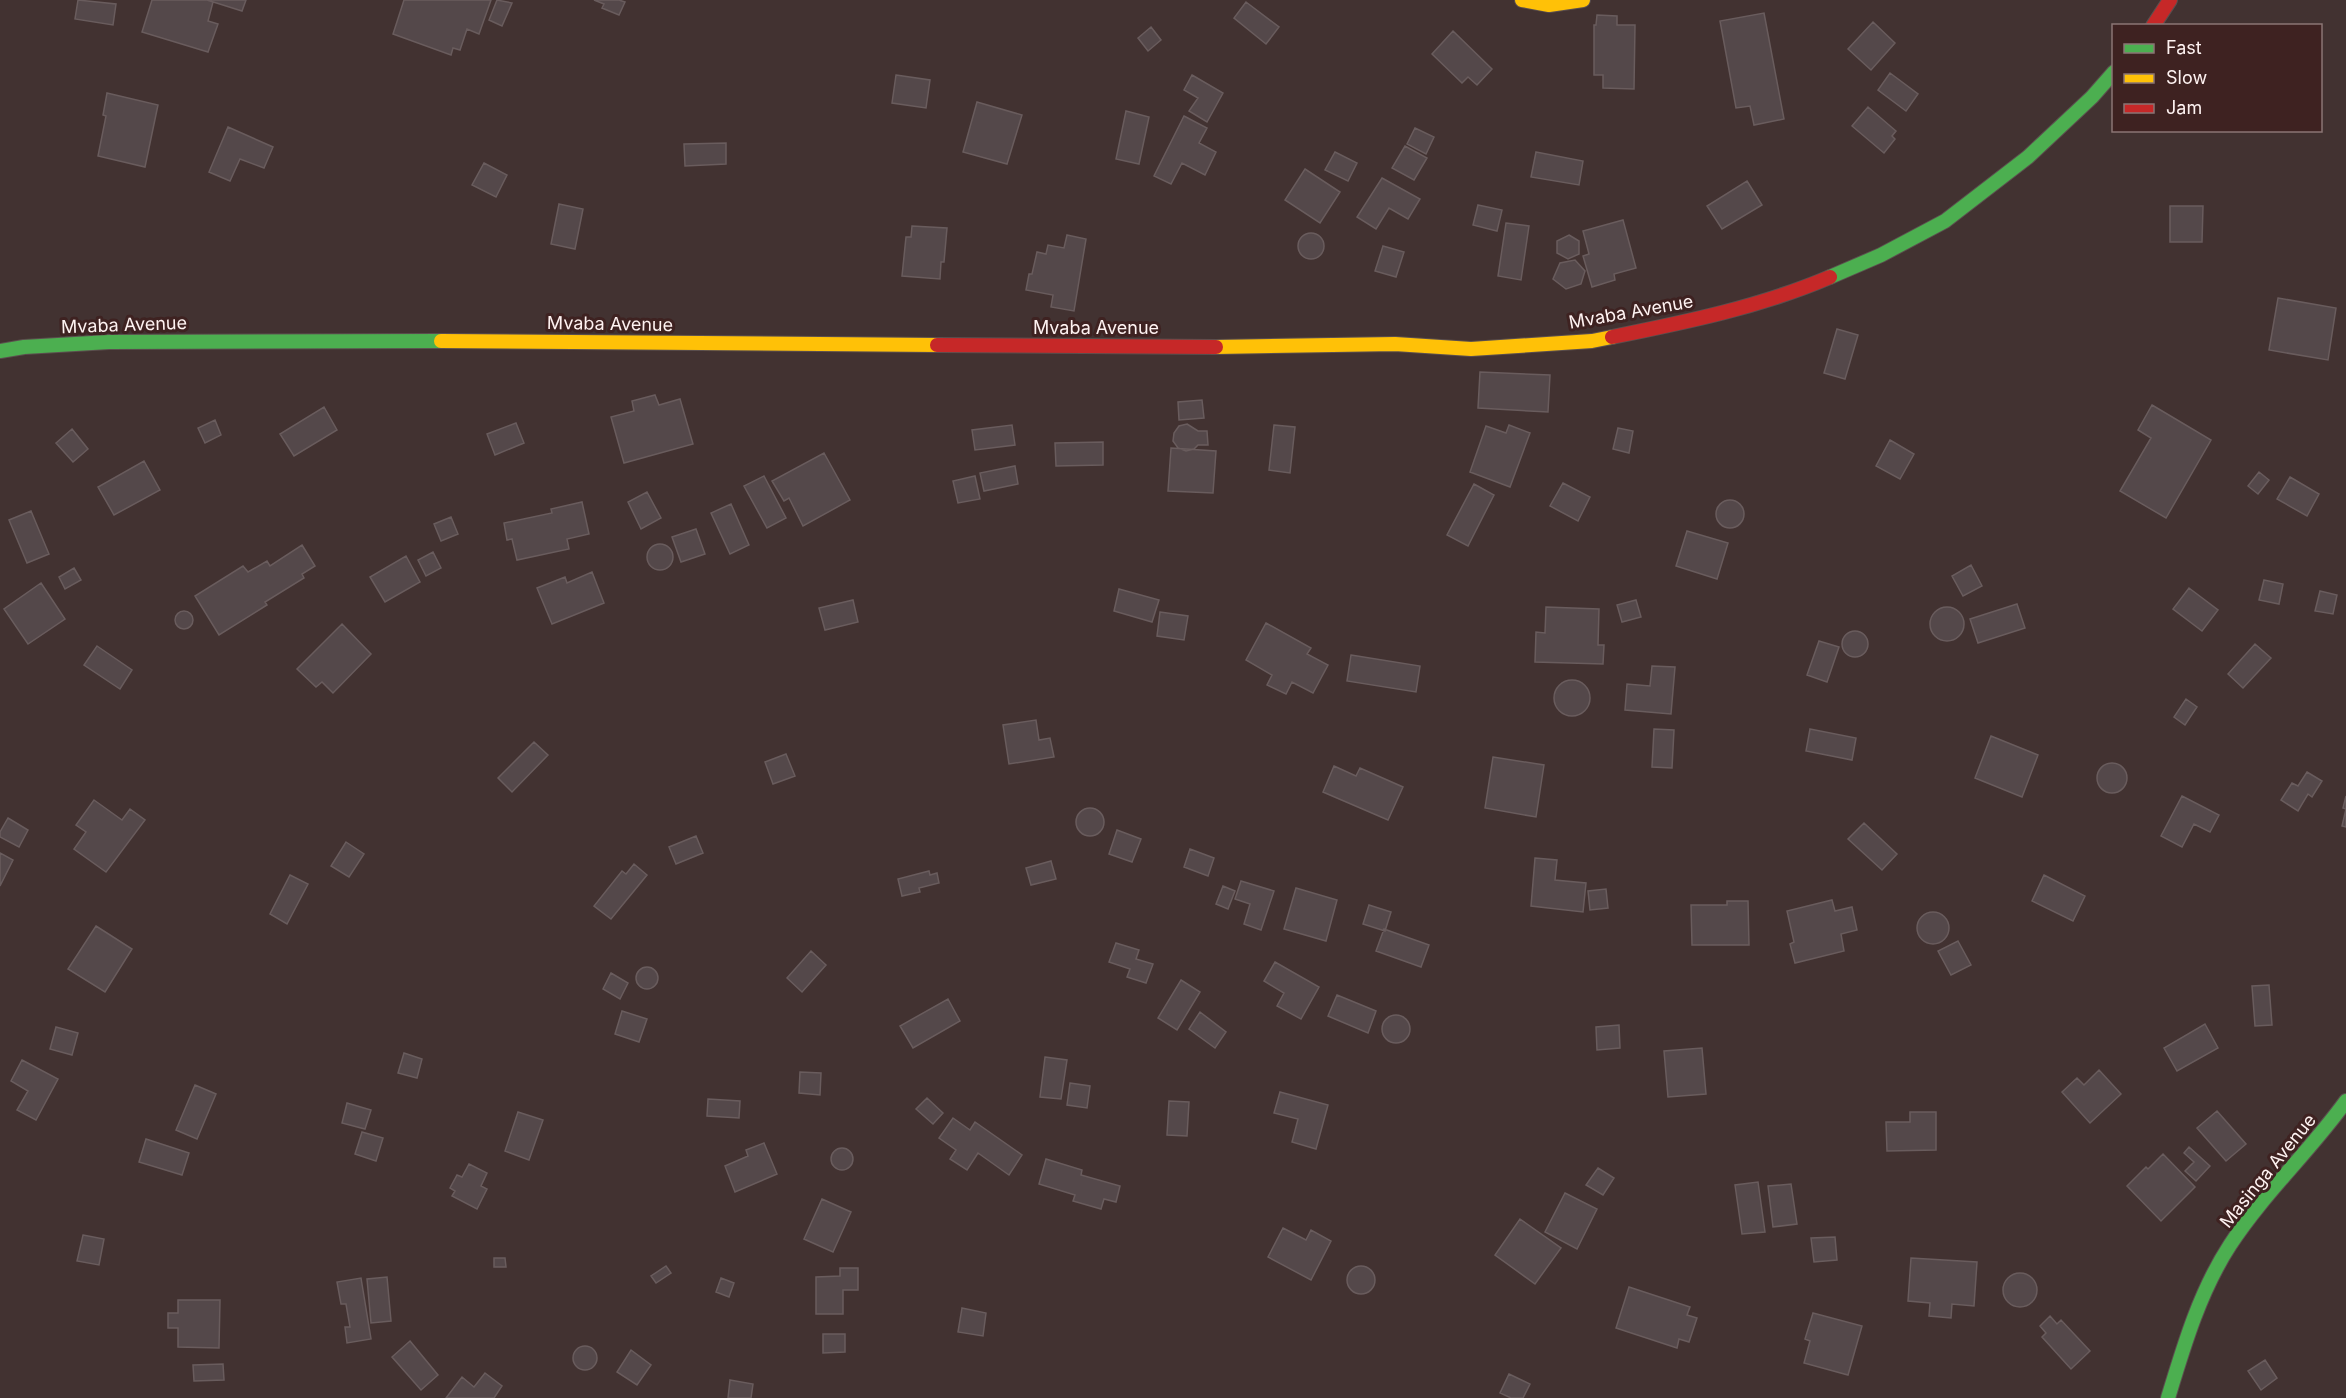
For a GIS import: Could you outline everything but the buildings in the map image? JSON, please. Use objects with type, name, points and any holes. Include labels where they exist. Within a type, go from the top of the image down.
[{"type":"street","points":[[1521,0],[1549,5],[1583,0]]},
{"type":"street","points":[[2154,24],[2170,0]]},
{"type":"street","name":"Mvaba Avenue","points":[[0,351],[24,347],[88,343],[171,341],[488,341],[1208,347],[1395,344],[1471,349],[1592,340],[1711,317],[1806,287],[1881,255],[1945,221],[2028,157],[2092,97],[2112,74]]},
{"type":"street","name":"Masinga Avenue","points":[[2168,1398],[2182,1348],[2207,1287],[2241,1228],[2328,1128],[2346,1101]]},
{"type":"traffic: fast","points":[[1830,277],[1881,255],[1945,221],[2028,157],[2092,97],[2112,74]]},
{"type":"traffic: fast","points":[[0,351],[24,347],[109,342],[441,341]]},
{"type":"traffic: fast","points":[[2168,1398],[2201,1300],[2219,1263],[2257,1208],[2346,1101]]},
{"type":"traffic: slow","points":[[1522,0],[1549,5],[1583,0]]},
{"type":"traffic: slow","points":[[1216,347],[1395,344],[1471,349],[1592,341],[1612,337]]},
{"type":"traffic: slow","points":[[441,341],[937,345]]},
{"type":"traffic: jam","points":[[2154,24],[2170,0]]},
{"type":"traffic: jam","points":[[1612,337],[1750,305],[1830,277]]},
{"type":"traffic: jam","points":[[937,345],[1216,347]]}]
